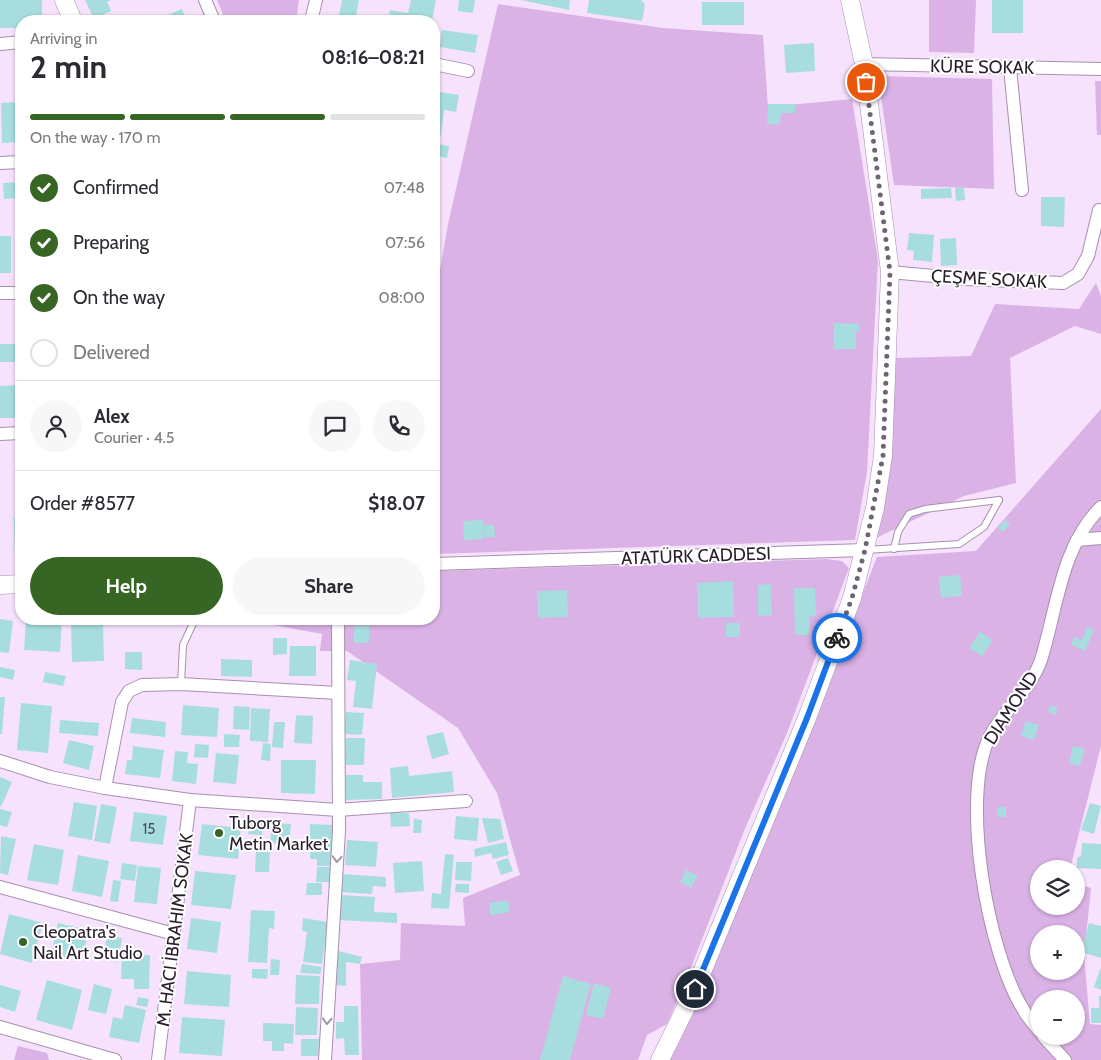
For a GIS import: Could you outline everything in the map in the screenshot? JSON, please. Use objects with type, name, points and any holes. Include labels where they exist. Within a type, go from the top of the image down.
[{"type":"street","points":[[64,0],[70,15]]},
{"type":"street","points":[[205,0],[211,15]]},
{"type":"street","points":[[312,15],[316,0]]},
{"type":"street","points":[[660,1060],[695,989],[807,718],[852,598],[865,550],[883,456],[890,272],[864,64],[850,0]]},
{"type":"street","points":[[0,44],[15,43]]},
{"type":"street","name":"KÜRE SOKAK","points":[[864,64],[1101,70]]},
{"type":"street","points":[[440,65],[468,71]]},
{"type":"street","points":[[1010,68],[1022,190]]},
{"type":"street","points":[[0,163],[15,162]]},
{"type":"street","name":"ÇEŞME SOKAK","points":[[890,272],[966,279],[1063,283],[1078,274],[1088,256],[1099,210]]},
{"type":"street","points":[[0,293],[15,293]]},
{"type":"street","points":[[0,434],[15,433]]},
{"type":"street","name":"DIAMOND","points":[[1030,1019],[1022,1009],[1003,962],[991,918],[977,844],[976,796],[980,763],[989,737],[1023,693],[1039,665],[1052,626],[1065,566],[1077,540],[1101,507]]},
{"type":"street","points":[[1077,540],[1101,538]]},
{"type":"street","name":"ATATÜRK CADDESI","points":[[440,564],[865,550]]},
{"type":"street","points":[[0,585],[15,584]]},
{"type":"street","points":[[325,1060],[338,810],[338,625]]},
{"type":"street","points":[[105,788],[125,696],[134,688],[142,685],[181,684],[338,693]]},
{"type":"street","points":[[0,761],[50,777],[105,788],[190,800],[338,810],[466,801]]},
{"type":"street","points":[[158,1060],[190,800]]},
{"type":"street","points":[[0,887],[174,934]]},
{"type":"street","points":[[0,1027],[115,1060]]},
{"type":"street","points":[[1051,1045],[1065,1060]]},
{"type":"lane","name":"ATATÜRK CADDESI","points":[[865,550],[894,549],[959,544],[984,527],[999,500],[925,509],[909,514],[898,532],[894,549]]},
{"type":"lane","points":[[181,684],[183,645],[192,625]]},
{"type":"shaded area","points":[[217,0],[299,0],[297,15],[223,15]]},
{"type":"shaded area","points":[[929,0],[976,0],[974,53],[929,52]]},
{"type":"shaded area","points":[[498,4],[663,28],[763,35],[768,107],[852,99],[878,260],[867,472],[855,540],[440,554],[440,270],[448,224]]},
{"type":"shaded area","points":[[878,76],[992,79],[994,189],[894,185]]},
{"type":"shaded area","points":[[1095,81],[1101,81],[1101,135],[1097,135]]},
{"type":"shaded area","points":[[1096,283],[1101,296],[1101,334],[1075,326],[1010,358],[1016,483],[964,496],[876,538],[895,358],[971,356],[995,304],[1079,309]]},
{"type":"shaded area","points":[[1101,409],[1101,746],[1072,860],[1030,860],[1030,915],[1085,915],[1085,886],[1091,888],[1085,946],[1085,925],[1030,925],[1030,980],[1085,980],[1085,967],[1090,1024],[1101,1025],[1101,1060],[668,1060],[792,774],[877,557],[976,551]]},
{"type":"shaded area","points":[[826,559],[842,561],[849,568],[787,733],[744,831],[685,983],[667,1024],[647,1035],[638,1060],[362,1060],[360,964],[400,960],[401,923],[465,926],[463,898],[520,875],[497,793],[458,728],[347,651],[320,651],[322,634],[273,625],[440,625],[440,571]]},
{"type":"shaded area","points":[[18,1046],[47,1053],[49,1060],[14,1060]]},
{"type":"building","points":[[0,0],[42,0],[42,15],[15,15],[15,28],[0,28]]},
{"type":"building","points":[[85,0],[111,0],[107,2],[111,11],[102,15],[92,15]]},
{"type":"building","points":[[342,0],[359,0],[356,15],[339,15]]},
{"type":"building","points":[[411,0],[436,0],[433,15],[389,15],[390,10],[408,13]]},
{"type":"building","points":[[459,0],[475,0],[473,13],[458,11]]},
{"type":"building","points":[[521,0],[570,0],[569,10]]},
{"type":"building","points":[[589,0],[641,0],[645,5],[642,21],[587,13]]},
{"type":"building","points":[[992,0],[1023,0],[1023,33],[992,33]]},
{"type":"building","points":[[702,2],[744,2],[744,25],[702,25]]},
{"type":"building","points":[[182,9],[184,15],[168,15]]},
{"type":"building","points":[[442,30],[478,35],[475,53],[440,47]]},
{"type":"building","points":[[814,43],[815,71],[786,73],[784,45]]},
{"type":"building","points":[[440,92],[459,95],[456,112],[444,110],[441,136]]},
{"type":"building","points":[[15,102],[15,142],[2,143],[1,103]]},
{"type":"building","points":[[768,104],[795,104],[795,113],[781,113],[780,124],[767,124]]},
{"type":"building","points":[[440,144],[449,146],[447,158],[440,157]]},
{"type":"building","points":[[15,182],[15,198],[4,199],[3,183]]},
{"type":"building","points":[[964,187],[965,200],[956,201],[955,188]]},
{"type":"building","points":[[951,188],[952,198],[921,199],[921,189]]},
{"type":"building","points":[[1041,197],[1065,197],[1064,227],[1041,226]]},
{"type":"building","points":[[909,233],[934,235],[932,262],[913,260],[914,251],[907,250]]},
{"type":"building","points":[[0,236],[11,236],[11,273],[0,273]]},
{"type":"building","points":[[956,238],[957,265],[941,266],[940,239]]},
{"type":"building","points":[[834,323],[859,324],[859,331],[856,331],[856,349],[833,349]]},
{"type":"building","points":[[0,344],[15,344],[15,362],[0,362]]},
{"type":"building","points":[[15,385],[15,418],[0,418],[0,386]]},
{"type":"building","points":[[14,518],[15,518],[15,559]]},
{"type":"building","points":[[483,520],[483,539],[464,540],[463,521]]},
{"type":"building","points":[[1005,520],[1010,524],[1003,532],[998,528]]},
{"type":"building","points":[[484,525],[494,525],[495,537],[484,537]]},
{"type":"building","points":[[960,575],[962,596],[941,598],[939,577]]},
{"type":"building","points":[[733,581],[734,617],[698,618],[697,583]]},
{"type":"building","points":[[771,584],[772,615],[758,616],[758,585]]},
{"type":"building","points":[[794,588],[815,588],[816,616],[809,616],[810,635],[795,635]]},
{"type":"building","points":[[567,590],[568,617],[538,618],[537,591]]},
{"type":"building","points":[[0,619],[13,621],[9,653],[0,652]]},
{"type":"building","points":[[726,623],[740,623],[740,637],[726,637]]},
{"type":"building","points":[[26,625],[62,625],[60,652],[24,650]]},
{"type":"building","points":[[71,625],[103,625],[104,661],[72,662]]},
{"type":"building","points":[[354,626],[369,626],[369,643],[354,643]]},
{"type":"building","points":[[1087,627],[1094,630],[1085,651],[1071,645],[1074,637],[1082,640]]},
{"type":"building","points":[[980,632],[993,640],[982,656],[969,648]]},
{"type":"building","points":[[273,638],[287,638],[287,654],[273,655]]},
{"type":"building","points":[[290,646],[316,646],[316,676],[289,676]]},
{"type":"building","points":[[125,652],[142,652],[142,670],[125,669]]},
{"type":"building","points":[[221,659],[252,660],[252,677],[221,676]]},
{"type":"building","points":[[350,660],[377,664],[372,709],[353,707],[356,681],[347,680]]},
{"type":"building","points":[[0,667],[15,670],[13,680],[0,677]]},
{"type":"building","points":[[45,672],[66,676],[63,686],[43,682]]},
{"type":"building","points":[[0,697],[5,697],[2,734],[0,734]]},
{"type":"building","points":[[21,703],[52,706],[48,753],[17,750]]},
{"type":"building","points":[[183,705],[219,708],[217,737],[181,735]]},
{"type":"building","points":[[1051,705],[1058,708],[1055,715],[1048,712]]},
{"type":"building","points":[[234,706],[250,707],[249,730],[233,729]]},
{"type":"building","points":[[251,708],[270,709],[268,742],[250,741]]},
{"type":"building","points":[[346,712],[364,713],[362,735],[344,734]]},
{"type":"building","points":[[296,715],[313,716],[312,744],[294,743]]},
{"type":"building","points":[[132,718],[166,722],[165,737],[130,733]]},
{"type":"building","points":[[60,720],[99,723],[98,736],[59,733]]},
{"type":"building","points":[[1026,721],[1039,725],[1034,740],[1021,736]]},
{"type":"building","points":[[274,722],[285,722],[283,748],[272,747]]},
{"type":"building","points":[[443,732],[449,754],[432,759],[426,736]]},
{"type":"building","points":[[224,734],[240,735],[239,747],[224,747]]},
{"type":"building","points":[[346,738],[365,738],[364,765],[345,765]]},
{"type":"building","points":[[69,740],[94,746],[89,770],[63,763]]},
{"type":"building","points":[[263,743],[271,744],[270,761],[261,760]]},
{"type":"building","points":[[195,744],[209,745],[208,758],[194,757]]},
{"type":"building","points":[[133,746],[164,750],[160,778],[125,774],[127,760],[132,760]]},
{"type":"building","points":[[1073,746],[1085,749],[1080,766],[1069,763]]},
{"type":"building","points":[[175,751],[188,752],[187,763],[198,764],[196,784],[172,781]]},
{"type":"building","points":[[216,753],[239,755],[236,784],[213,782]]},
{"type":"building","points":[[281,760],[316,760],[315,794],[281,793]]},
{"type":"building","points":[[408,766],[409,776],[452,771],[454,792],[392,798],[390,768]]},
{"type":"building","points":[[346,775],[363,775],[363,782],[382,782],[382,799],[346,800]]},
{"type":"building","points":[[0,777],[12,782],[1,807],[0,806]]},
{"type":"building","points":[[74,802],[97,806],[92,840],[68,836]]},
{"type":"building","points":[[1090,803],[1101,806],[1094,834],[1081,830]]},
{"type":"building","points":[[101,804],[117,807],[110,844],[94,841]]},
{"type":"building","points":[[997,807],[1006,807],[1006,817],[997,817]]},
{"type":"building","points":[[0,809],[12,812],[7,827],[0,825]]},
{"type":"building","points":[[134,812],[167,816],[163,845],[130,841]]},
{"type":"building","points":[[390,813],[409,813],[410,826],[391,827]]},
{"type":"building","points":[[456,816],[479,818],[477,841],[454,839]]},
{"type":"building","points":[[482,818],[500,819],[504,839],[488,843]]},
{"type":"building","points":[[414,819],[422,820],[421,833],[413,833]]},
{"type":"building","points":[[250,821],[263,822],[262,835],[248,834]]},
{"type":"building","points":[[272,823],[291,824],[289,844],[270,843]]},
{"type":"building","points":[[202,824],[241,828],[238,859],[198,855]]},
{"type":"building","points":[[310,824],[334,825],[333,866],[317,866],[317,859],[310,859]]},
{"type":"building","points":[[1,836],[16,839],[8,875],[0,873]]},
{"type":"building","points":[[347,840],[378,842],[376,867],[345,865]]},
{"type":"building","points":[[506,842],[509,855],[493,859],[491,853],[475,857],[474,849]]},
{"type":"building","points":[[1082,843],[1101,844],[1101,869],[1085,868],[1085,860],[1077,860],[1081,856]]},
{"type":"building","points":[[34,844],[64,850],[58,885],[27,880]]},
{"type":"building","points":[[256,852],[270,852],[269,872],[255,872]]},
{"type":"building","points":[[445,854],[454,855],[449,909],[431,908],[432,893],[441,894]]},
{"type":"building","points":[[78,855],[109,861],[102,897],[72,891]]},
{"type":"building","points":[[508,858],[513,871],[501,875],[496,862]]},
{"type":"building","points":[[422,861],[424,891],[395,893],[393,863]]},
{"type":"building","points":[[456,862],[472,862],[471,881],[455,880]]},
{"type":"building","points":[[122,863],[137,865],[135,881],[120,879]]},
{"type":"building","points":[[138,866],[161,868],[157,904],[134,902]]},
{"type":"building","points":[[317,867],[333,867],[333,882],[316,882]]},
{"type":"building","points":[[686,870],[698,876],[691,888],[680,882]]},
{"type":"building","points":[[195,871],[236,875],[231,909],[191,905]]},
{"type":"building","points":[[341,874],[386,877],[386,887],[373,886],[372,894],[340,892]]},
{"type":"building","points":[[113,880],[121,881],[118,902],[110,901]]},
{"type":"building","points":[[307,883],[322,883],[322,895],[306,895]]},
{"type":"building","points":[[456,884],[469,884],[469,893],[455,892]]},
{"type":"building","points":[[340,895],[375,897],[374,912],[397,913],[397,923],[338,920]]},
{"type":"building","points":[[508,900],[510,912],[490,915],[489,903]]},
{"type":"building","points":[[251,910],[275,911],[274,929],[269,928],[267,963],[248,962]]},
{"type":"building","points":[[9,914],[43,923],[32,963],[0,954]]},
{"type":"building","points":[[191,918],[221,922],[217,953],[187,949]]},
{"type":"building","points":[[303,918],[328,922],[322,964],[303,962],[307,932],[302,931]]},
{"type":"building","points":[[58,923],[89,930],[84,950],[73,948],[70,959],[51,955]]},
{"type":"building","points":[[1089,923],[1101,926],[1101,958],[1085,953],[1085,938]]},
{"type":"building","points":[[107,935],[122,938],[118,962],[103,959]]},
{"type":"building","points":[[335,950],[362,957],[360,964],[346,962],[346,986],[334,985]]},
{"type":"building","points":[[122,954],[150,955],[149,989],[134,989],[134,979],[121,979]]},
{"type":"building","points":[[271,959],[280,960],[279,975],[270,975]]},
{"type":"building","points":[[302,964],[322,967],[320,974],[300,973]]},
{"type":"building","points":[[1101,967],[1101,990],[1094,987]]},
{"type":"building","points":[[252,969],[268,969],[267,979],[252,978]]},
{"type":"building","points":[[187,971],[231,975],[229,1007],[184,1004]]},
{"type":"building","points":[[296,975],[320,976],[319,1004],[295,1004]]},
{"type":"building","points":[[563,976],[591,984],[570,1060],[540,1060]]},
{"type":"building","points":[[47,980],[82,990],[72,1030],[36,1020]]},
{"type":"building","points":[[594,983],[611,988],[603,1019],[586,1015]]},
{"type":"building","points":[[94,984],[112,989],[106,1014],[88,1010]]},
{"type":"building","points":[[0,985],[21,991],[15,1012],[0,1007]]},
{"type":"building","points":[[1099,996],[1101,996],[1101,1023],[1091,1023],[1091,1008],[1099,1008]]},
{"type":"building","points":[[138,997],[149,999],[147,1007],[136,1005]]},
{"type":"building","points":[[125,1005],[146,1010],[139,1043],[109,1037],[113,1017],[122,1019]]},
{"type":"building","points":[[344,1006],[358,1006],[359,1055],[345,1055],[344,1038],[336,1039],[336,1022],[344,1022]]},
{"type":"building","points":[[296,1007],[318,1008],[317,1035],[295,1035]]},
{"type":"building","points":[[182,1017],[225,1020],[222,1056],[179,1053]]},
{"type":"building","points":[[263,1023],[294,1024],[293,1044],[284,1043],[284,1051],[272,1051],[272,1041],[263,1041]]},
{"type":"building","points":[[301,1039],[319,1039],[318,1056],[301,1056]]},
{"type":"way so far","points":[[837,638],[852,598],[865,550],[875,508],[883,456],[890,272],[866,82]]},
{"type":"place","name":"Tuborg Metin Market","points":[[219,833]]},
{"type":"place","name":"Cleopatra's Nail Art Studio","points":[[23,942]]},
{"type":"route","points":[[695,989],[807,718],[837,638]]}]
